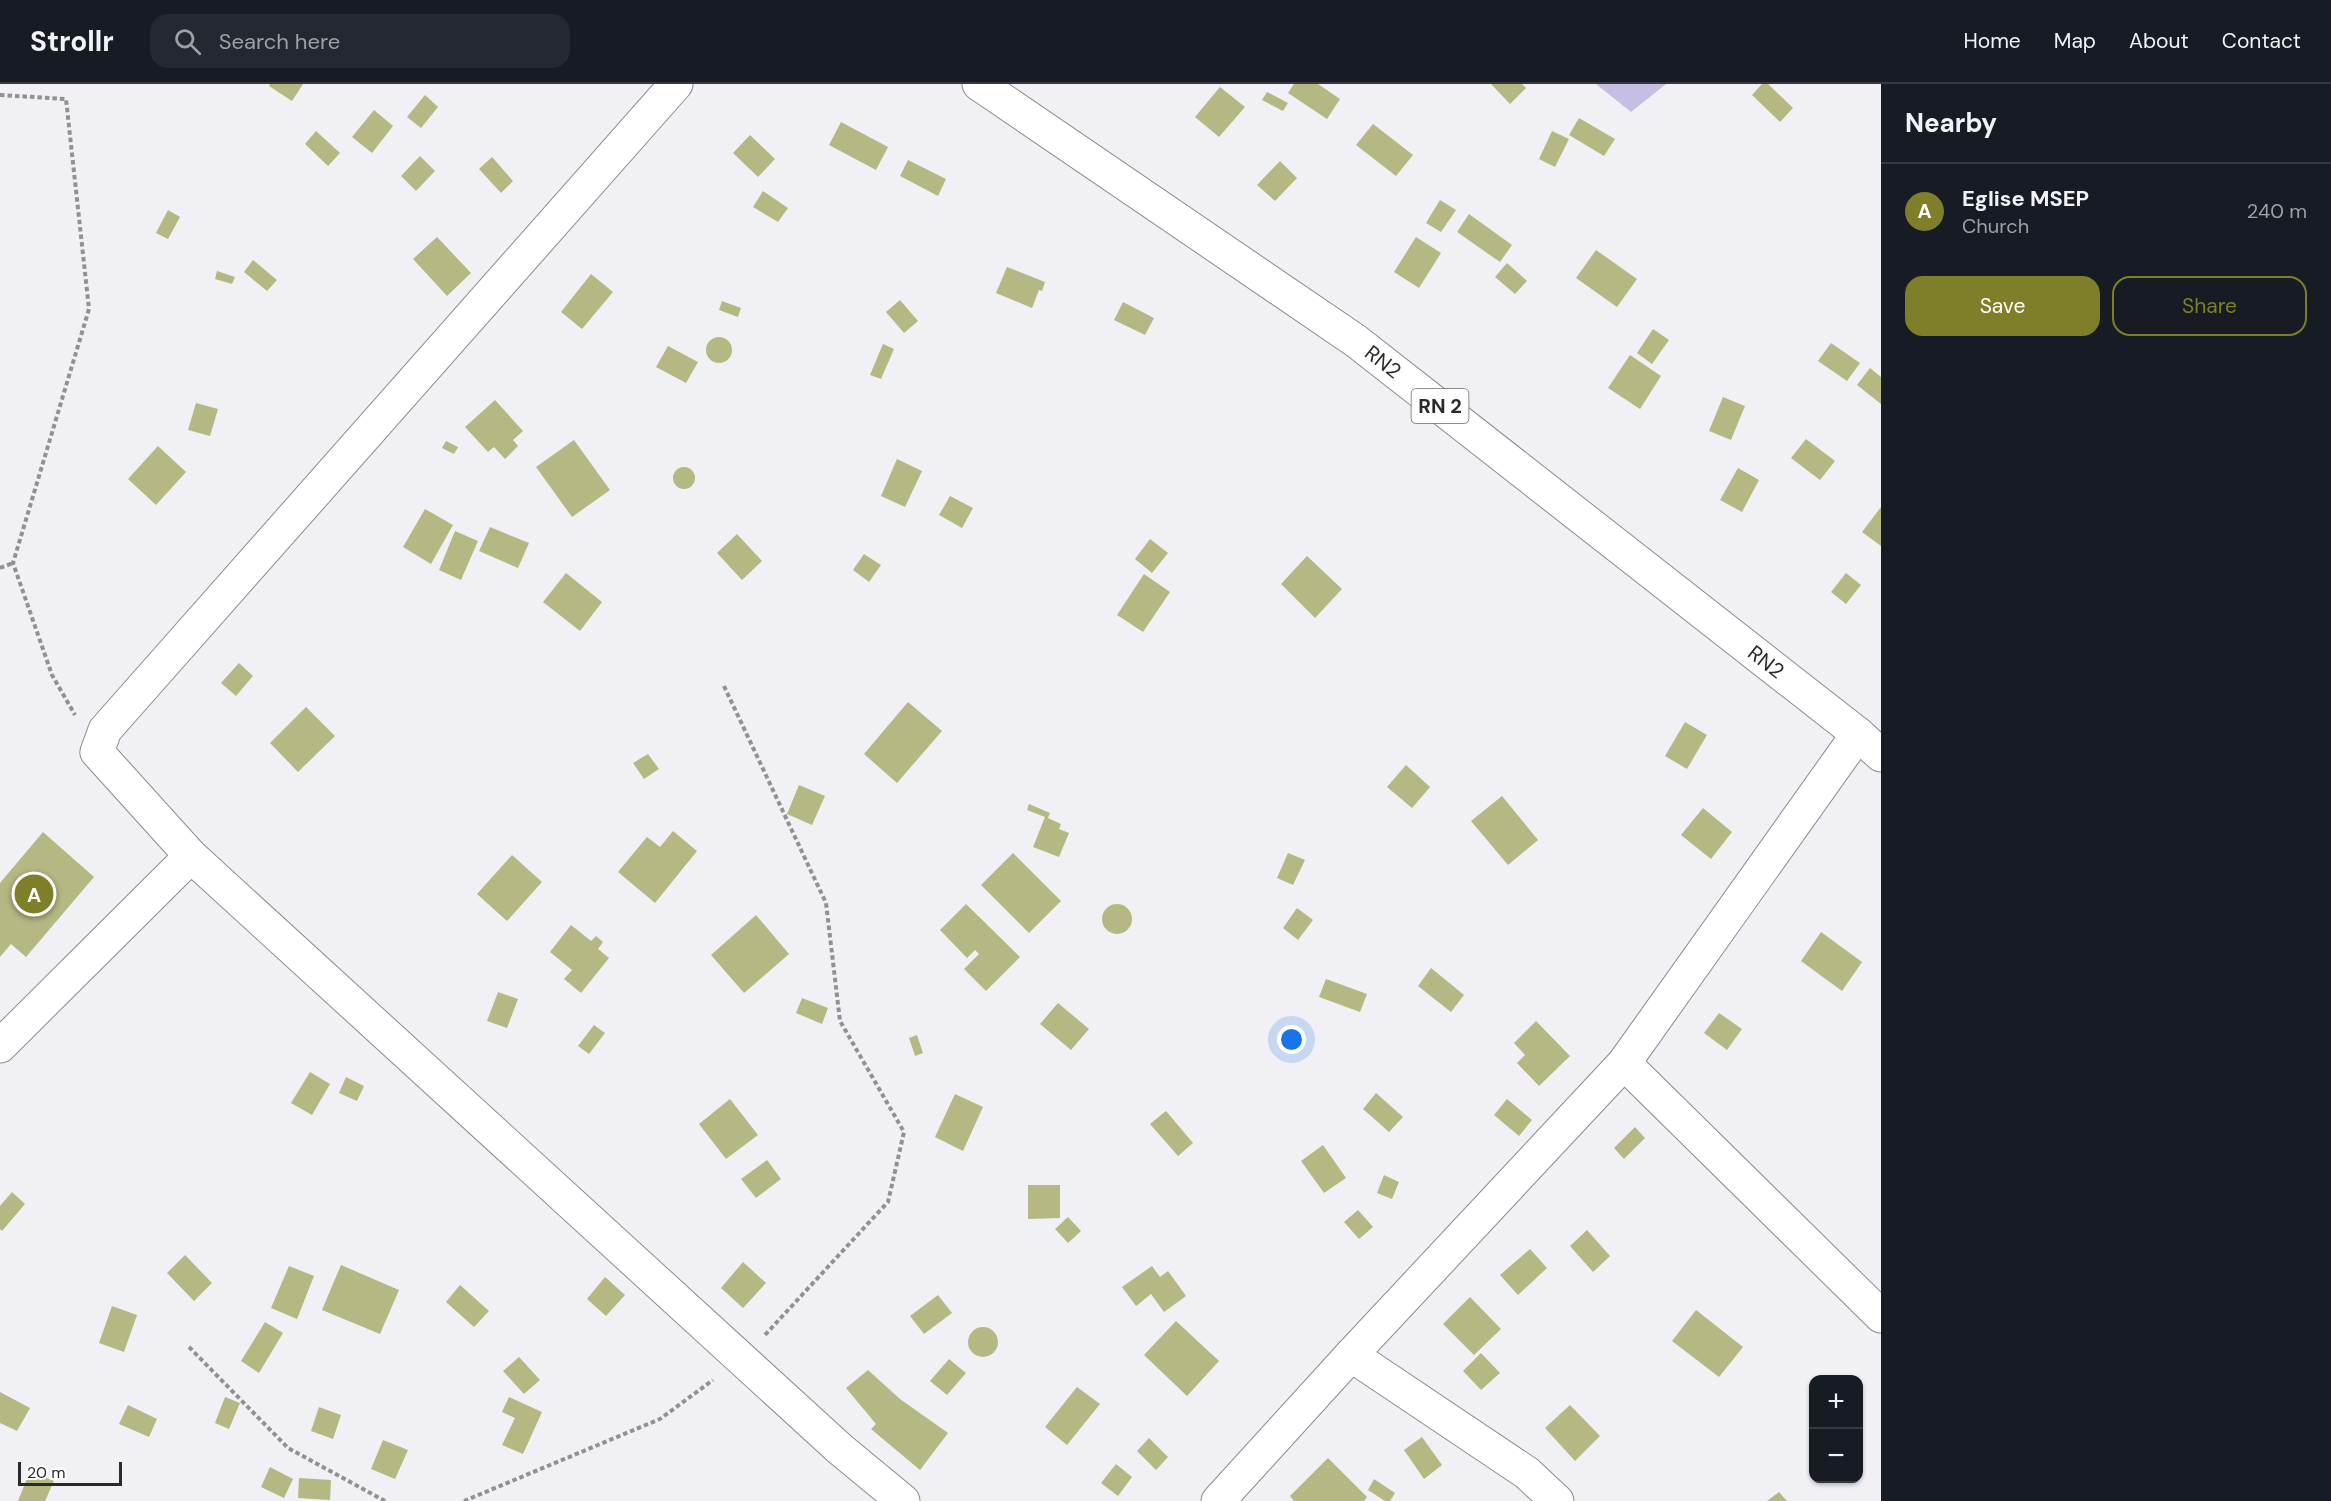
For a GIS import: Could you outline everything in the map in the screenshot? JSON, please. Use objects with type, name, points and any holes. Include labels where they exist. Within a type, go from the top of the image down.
[{"type":"street","points":[[676,84],[105,730],[96,752],[190,856],[743,1358],[840,1449],[903,1501]]},
{"type":"street","name":"RN2","points":[[980,84],[1356,341],[1870,744]]},
{"type":"street","points":[[1218,1501],[1350,1355],[1623,1063],[1870,744]]},
{"type":"street","points":[[0,1046],[190,856]]},
{"type":"street","points":[[1623,1063],[1881,1316]]},
{"type":"street","points":[[1350,1355],[1527,1473],[1557,1501]]},
{"type":"path","points":[[0,95],[66,99],[89,309],[13,563],[52,675],[96,752]]},
{"type":"path","points":[[0,568],[13,563]]},
{"type":"path","points":[[464,1501],[660,1419],[743,1358],[888,1202],[904,1132],[840,1021],[826,903],[724,686]]},
{"type":"path","points":[[189,1347],[288,1448],[385,1501]]},
{"type":"shaded area","points":[[1596,84],[1666,84],[1631,112]]},
{"type":"building","points":[[270,84],[303,84],[292,101],[269,86]]},
{"type":"building","points":[[1294,84],[1318,84],[1340,99],[1327,119],[1288,93]]},
{"type":"building","points":[[1491,84],[1522,84],[1526,88],[1510,104]]},
{"type":"building","points":[[1762,84],[1768,84],[1793,108],[1780,122],[1752,95]]},
{"type":"building","points":[[1220,87],[1245,107],[1219,137],[1195,117]]},
{"type":"building","points":[[1267,92],[1288,103],[1283,111],[1262,100]]},
{"type":"building","points":[[425,95],[438,107],[421,128],[407,117]]},
{"type":"building","points":[[374,110],[393,126],[372,153],[352,137]]},
{"type":"building","points":[[1579,118],[1615,139],[1604,156],[1569,135]]},
{"type":"building","points":[[841,122],[888,147],[876,170],[829,145]]},
{"type":"building","points":[[1373,124],[1413,155],[1396,176],[1356,145]]},
{"type":"building","points":[[316,131],[340,153],[328,166],[305,144]]},
{"type":"building","points":[[1552,131],[1569,139],[1555,167],[1539,159]]},
{"type":"building","points":[[750,135],[775,159],[758,177],[733,153]]},
{"type":"building","points":[[420,156],[435,171],[416,191],[401,176]]},
{"type":"building","points":[[492,157],[513,181],[501,193],[479,169]]},
{"type":"building","points":[[908,160],[946,179],[938,196],[900,176]]},
{"type":"building","points":[[1280,161],[1297,178],[1275,201],[1257,185]]},
{"type":"building","points":[[763,191],[788,208],[778,222],[753,207]]},
{"type":"building","points":[[1440,200],[1456,210],[1441,232],[1426,223]]},
{"type":"building","points":[[168,210],[180,217],[168,239],[156,233]]},
{"type":"building","points":[[1469,214],[1512,245],[1500,262],[1457,232]]},
{"type":"building","points":[[437,237],[471,273],[447,296],[413,259]]},
{"type":"building","points":[[1416,237],[1441,253],[1419,288],[1394,272]]},
{"type":"building","points":[[1596,250],[1637,279],[1617,307],[1576,278]]},
{"type":"building","points":[[253,260],[277,280],[267,291],[244,272]]},
{"type":"building","points":[[1507,263],[1527,281],[1515,294],[1495,277]]},
{"type":"building","points":[[1007,267],[1045,282],[1032,308],[996,293]]},
{"type":"building","points":[[217,271],[235,277],[232,284],[215,279]]},
{"type":"building","points":[[591,274],[613,292],[582,329],[561,312]]},
{"type":"building","points":[[900,300],[918,321],[904,333],[886,312]]},
{"type":"building","points":[[722,301],[741,308],[738,317],[719,310]]},
{"type":"building","points":[[1123,302],[1154,318],[1145,335],[1114,320]]},
{"type":"building","points":[[1653,329],[1669,340],[1652,364],[1637,353]]},
{"type":"building","points":[[719,337],[728,341],[732,350],[728,359],[719,363],[710,359],[706,350],[710,341]]},
{"type":"building","points":[[1831,343],[1860,363],[1847,381],[1818,361]]},
{"type":"building","points":[[883,344],[894,349],[881,379],[870,375]]},
{"type":"building","points":[[668,346],[698,362],[686,383],[656,367]]},
{"type":"building","points":[[1630,355],[1661,376],[1640,409],[1608,388]]},
{"type":"building","points":[[1870,368],[1881,377],[1881,404],[1857,385]]},
{"type":"building","points":[[1723,397],[1745,406],[1731,440],[1709,431]]},
{"type":"building","points":[[495,400],[523,431],[513,440],[518,446],[505,459],[494,447],[488,452],[465,427]]},
{"type":"building","points":[[196,403],[218,409],[210,436],[188,430]]},
{"type":"building","points":[[1806,439],[1835,461],[1820,480],[1791,458]]},
{"type":"building","points":[[574,440],[610,490],[572,517],[536,467]]},
{"type":"building","points":[[446,441],[458,447],[454,454],[442,448]]},
{"type":"building","points":[[158,446],[186,472],[156,505],[128,479]]},
{"type":"building","points":[[897,459],[922,471],[905,507],[881,496]]},
{"type":"building","points":[[684,467],[692,470],[695,478],[692,486],[684,489],[676,486],[673,478],[676,470]]},
{"type":"building","points":[[1738,468],[1759,480],[1742,512],[1720,500]]},
{"type":"building","points":[[950,496],[973,508],[962,528],[939,515]]},
{"type":"building","points":[[1881,507],[1881,546],[1862,532]]},
{"type":"building","points":[[425,509],[453,525],[431,564],[403,547]]},
{"type":"building","points":[[490,527],[529,543],[518,568],[479,551]]},
{"type":"building","points":[[455,531],[478,541],[461,580],[439,570]]},
{"type":"building","points":[[737,534],[762,561],[742,580],[717,553]]},
{"type":"building","points":[[1150,539],[1168,553],[1152,573],[1135,559]]},
{"type":"building","points":[[864,554],[881,565],[869,582],[853,570]]},
{"type":"building","points":[[1307,556],[1342,589],[1315,618],[1281,584]]},
{"type":"building","points":[[566,573],[602,602],[580,631],[543,602]]},
{"type":"building","points":[[1846,573],[1861,585],[1846,604],[1831,592]]},
{"type":"building","points":[[1144,574],[1170,592],[1143,632],[1117,615]]},
{"type":"building","points":[[239,663],[253,676],[236,696],[221,683]]},
{"type":"building","points":[[908,702],[942,731],[897,783],[864,754]]},
{"type":"building","points":[[306,707],[335,736],[298,772],[270,743]]},
{"type":"building","points":[[1685,722],[1707,735],[1687,769],[1665,756]]},
{"type":"building","points":[[648,754],[659,769],[644,779],[633,763]]},
{"type":"building","points":[[1406,765],[1430,787],[1412,808],[1387,787]]},
{"type":"building","points":[[799,785],[825,796],[812,825],[787,814]]},
{"type":"building","points":[[1502,796],[1538,840],[1508,865],[1471,821]]},
{"type":"building","points":[[1029,804],[1050,813],[1048,818],[1061,824],[1059,829],[1069,833],[1059,857],[1033,847],[1045,817],[1027,810]]},
{"type":"building","points":[[1703,808],[1732,832],[1711,859],[1681,835]]},
{"type":"building","points":[[673,831],[697,851],[655,903],[618,872],[647,837],[660,847]]},
{"type":"building","points":[[43,832],[94,877],[26,957],[11,944],[0,957],[0,883]]},
{"type":"building","points":[[1013,853],[1061,901],[1029,933],[981,885]]},
{"type":"building","points":[[1288,853],[1305,860],[1293,885],[1277,878]]},
{"type":"building","points":[[512,855],[542,882],[507,921],[477,894]]},
{"type":"building","points":[[966,904],[1020,957],[986,991],[964,969],[979,954],[975,950],[967,958],[940,930]]},
{"type":"building","points":[[1117,904],[1123,905],[1131,913],[1131,925],[1123,933],[1117,934],[1111,933],[1103,925],[1102,919],[1103,913],[1111,905]]},
{"type":"building","points":[[1297,908],[1313,920],[1298,940],[1283,928]]},
{"type":"building","points":[[756,915],[789,954],[744,993],[711,955]]},
{"type":"building","points":[[571,925],[591,941],[596,936],[603,942],[598,949],[609,958],[581,993],[564,979],[572,970],[550,952]]},
{"type":"building","points":[[1821,932],[1862,962],[1842,991],[1801,961]]},
{"type":"building","points":[[1431,968],[1464,995],[1451,1012],[1418,986]]},
{"type":"building","points":[[1326,979],[1367,994],[1360,1012],[1319,997]]},
{"type":"building","points":[[498,992],[518,999],[507,1028],[487,1021]]},
{"type":"building","points":[[802,998],[828,1008],[822,1024],[796,1013]]},
{"type":"building","points":[[1058,1003],[1089,1029],[1071,1050],[1040,1024]]},
{"type":"building","points":[[1719,1013],[1742,1029],[1727,1050],[1704,1033]]},
{"type":"building","points":[[1536,1021],[1570,1056],[1539,1086],[1517,1063],[1525,1055],[1514,1043]]},
{"type":"building","points":[[594,1025],[605,1033],[589,1054],[578,1046]]},
{"type":"building","points":[[917,1035],[923,1053],[915,1056],[909,1038]]},
{"type":"building","points":[[310,1072],[330,1084],[312,1115],[291,1103]]},
{"type":"building","points":[[346,1077],[364,1086],[357,1101],[339,1093]]},
{"type":"building","points":[[1376,1093],[1403,1117],[1389,1132],[1363,1109]]},
{"type":"building","points":[[955,1094],[983,1107],[963,1151],[935,1137]]},
{"type":"building","points":[[730,1099],[758,1135],[726,1159],[699,1124]]},
{"type":"building","points":[[1507,1099],[1532,1120],[1519,1136],[1494,1115]]},
{"type":"building","points":[[1166,1111],[1193,1143],[1178,1156],[1150,1124]]},
{"type":"building","points":[[1635,1127],[1645,1138],[1624,1159],[1614,1148]]},
{"type":"building","points":[[1323,1145],[1346,1178],[1324,1193],[1301,1161]]},
{"type":"building","points":[[767,1160],[781,1179],[756,1198],[741,1179]]},
{"type":"building","points":[[1384,1175],[1399,1182],[1392,1199],[1377,1193]]},
{"type":"building","points":[[1028,1185],[1060,1185],[1060,1218],[1028,1219]]},
{"type":"building","points":[[12,1192],[25,1204],[2,1231],[0,1229],[0,1206]]},
{"type":"building","points":[[1358,1210],[1373,1227],[1359,1239],[1344,1222]]},
{"type":"building","points":[[1068,1217],[1081,1231],[1068,1243],[1055,1229]]},
{"type":"building","points":[[1587,1230],[1610,1256],[1593,1272],[1570,1246]]},
{"type":"building","points":[[1530,1249],[1547,1268],[1518,1295],[1500,1275]]},
{"type":"building","points":[[185,1255],[212,1283],[194,1301],[167,1273]]},
{"type":"building","points":[[743,1262],[766,1283],[743,1308],[721,1288]]},
{"type":"building","points":[[341,1265],[399,1290],[380,1334],[322,1310]]},
{"type":"building","points":[[289,1266],[314,1276],[297,1319],[271,1308]]},
{"type":"building","points":[[1152,1266],[1160,1277],[1168,1271],[1186,1296],[1164,1312],[1151,1294],[1136,1306],[1122,1287]]},
{"type":"building","points":[[605,1277],[625,1295],[606,1316],[587,1299]]},
{"type":"building","points":[[460,1285],[489,1311],[474,1327],[446,1302]]},
{"type":"building","points":[[938,1295],[952,1313],[924,1334],[910,1316]]},
{"type":"building","points":[[1470,1297],[1501,1329],[1474,1355],[1443,1324]]},
{"type":"building","points":[[112,1306],[137,1315],[124,1352],[99,1343]]},
{"type":"building","points":[[1696,1310],[1743,1347],[1719,1377],[1672,1341]]},
{"type":"building","points":[[1176,1321],[1219,1361],[1187,1396],[1144,1355]]},
{"type":"building","points":[[265,1322],[283,1333],[259,1373],[241,1361]]},
{"type":"building","points":[[983,1327],[993,1332],[998,1342],[993,1352],[983,1357],[973,1352],[968,1342],[973,1332]]},
{"type":"building","points":[[1481,1353],[1500,1373],[1481,1390],[1463,1371]]},
{"type":"building","points":[[519,1357],[540,1380],[524,1394],[503,1371]]},
{"type":"building","points":[[949,1359],[966,1373],[947,1395],[930,1381]]},
{"type":"building","points":[[868,1370],[900,1399],[948,1433],[920,1470],[871,1429],[876,1424],[846,1388]]},
{"type":"building","points":[[1077,1387],[1100,1404],[1067,1445],[1045,1427]]},
{"type":"building","points":[[0,1392],[30,1408],[17,1431],[0,1423]]},
{"type":"building","points":[[225,1397],[240,1403],[229,1429],[215,1423]]},
{"type":"building","points":[[509,1397],[542,1412],[523,1454],[502,1445],[515,1418],[502,1412]]},
{"type":"building","points":[[128,1405],[157,1419],[149,1437],[119,1424]]},
{"type":"building","points":[[1570,1405],[1600,1436],[1575,1461],[1545,1428]]},
{"type":"building","points":[[319,1407],[341,1415],[333,1439],[311,1431]]},
{"type":"building","points":[[1422,1437],[1442,1465],[1424,1479],[1404,1450]]},
{"type":"building","points":[[1149,1438],[1168,1457],[1156,1470],[1137,1451]]},
{"type":"building","points":[[383,1440],[408,1450],[395,1479],[371,1469]]},
{"type":"building","points":[[1328,1458],[1367,1497],[1364,1501],[1294,1501],[1290,1496]]},
{"type":"building","points":[[1116,1464],[1132,1477],[1118,1496],[1101,1483]]},
{"type":"building","points":[[270,1467],[293,1479],[284,1498],[261,1487]]},
{"type":"building","points":[[30,1471],[54,1481],[45,1501],[18,1501]]},
{"type":"building","points":[[299,1478],[331,1480],[330,1500],[298,1498]]},
{"type":"building","points":[[1374,1479],[1395,1493],[1390,1501],[1385,1501],[1368,1490]]},
{"type":"building","points":[[1779,1492],[1787,1501],[1767,1501]]},
{"type":"place","name":"Eglise MSEP","points":[[34,894]]}]
